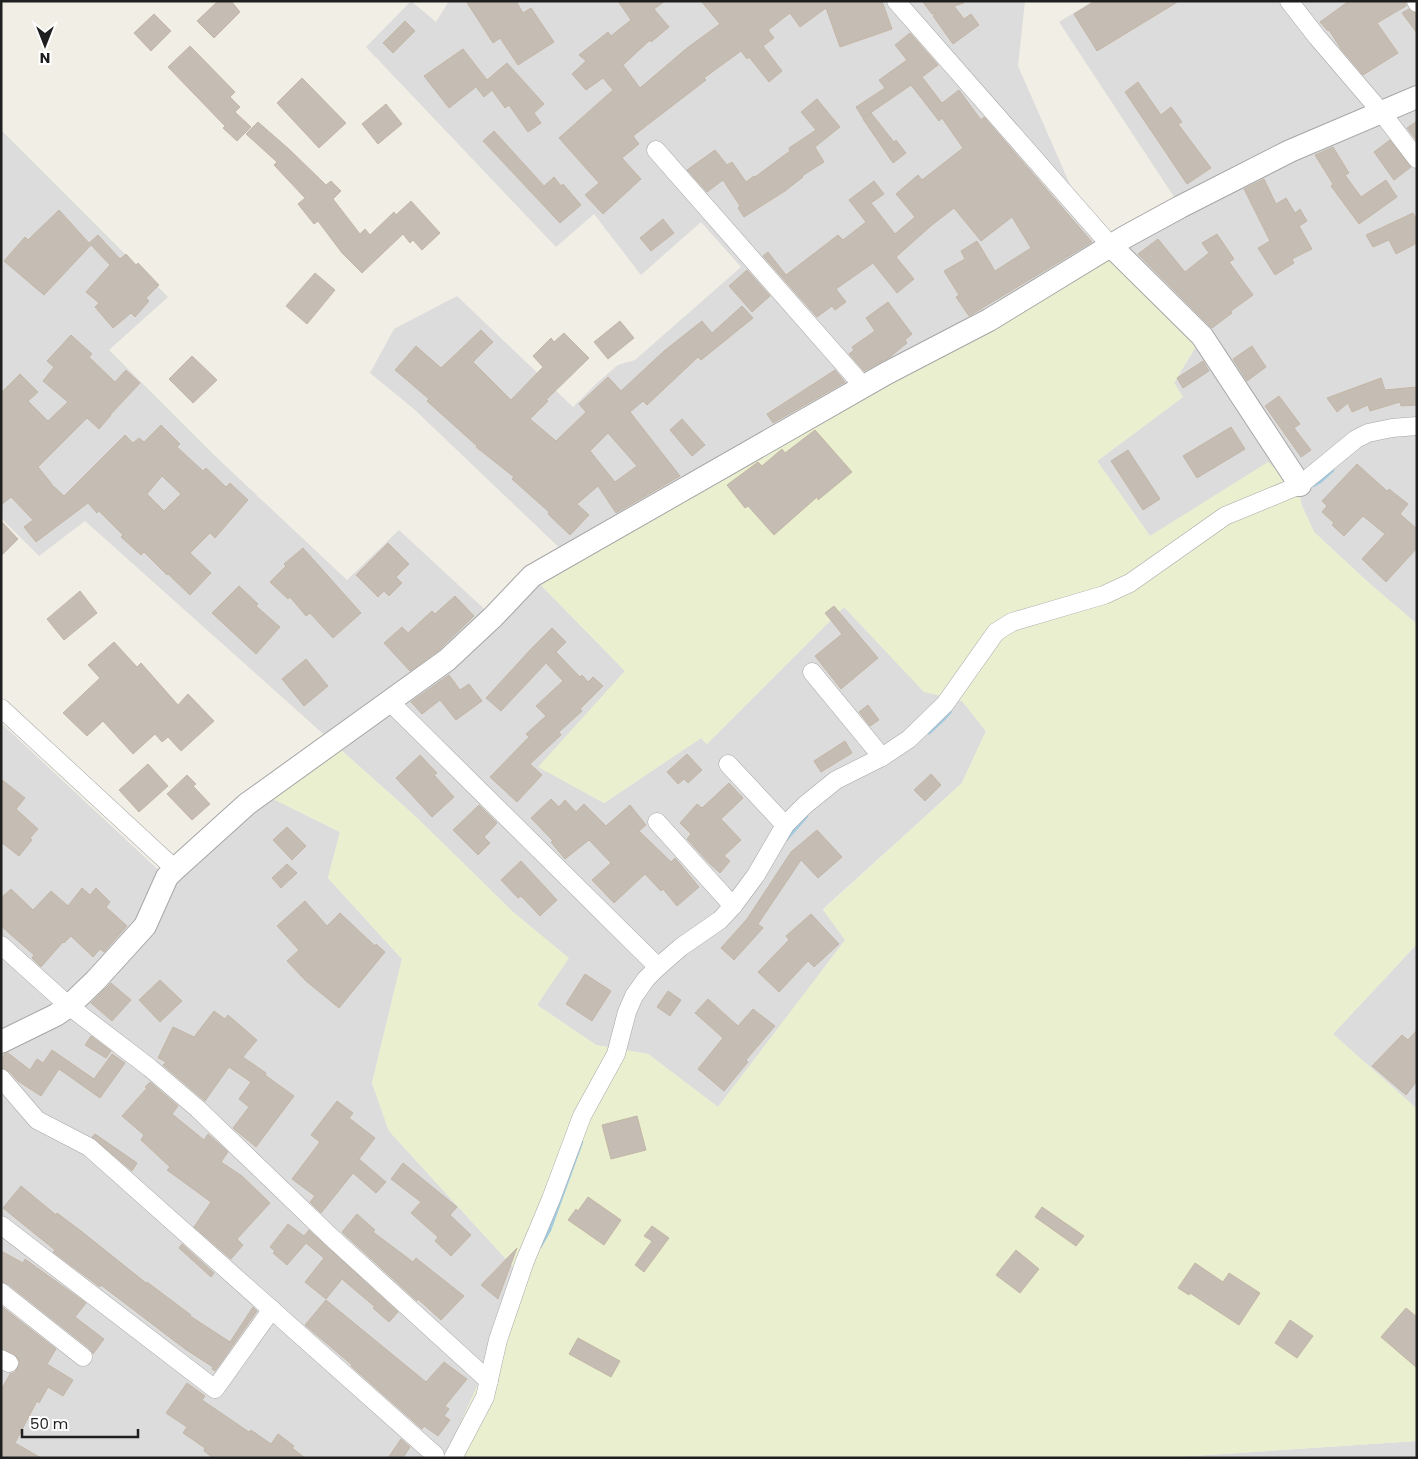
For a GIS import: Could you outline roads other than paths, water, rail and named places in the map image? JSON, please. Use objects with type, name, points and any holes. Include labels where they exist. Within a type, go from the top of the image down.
[{"type":"street","points":[[896,1],[1111,246],[1202,336],[1300,486]]},
{"type":"street","points":[[1289,1],[1382,113],[1417,159]]},
{"type":"street","points":[[1,1042],[56,1015],[69,1006],[96,980],[145,926],[167,877],[174,869],[247,804],[447,660],[493,617],[532,576],[887,373],[989,320],[1111,246],[1180,207],[1290,151],[1417,97]]},
{"type":"street","points":[[656,150],[864,387]]},
{"type":"street","points":[[454,1458],[485,1397],[498,1340],[526,1261],[552,1199],[578,1125],[589,1100],[616,1054],[627,1012],[634,996],[658,966],[681,947],[720,920],[733,906],[756,875],[785,825],[805,805],[836,780],[882,758],[909,739],[945,704],[996,632],[1012,622],[1104,596],[1130,583],[1225,516],[1300,486],[1356,439],[1392,428],[1417,426]]},
{"type":"street","points":[[812,672],[882,758]]},
{"type":"street","points":[[389,700],[658,966]]},
{"type":"street","points":[[1,708],[174,869]]},
{"type":"street","points":[[728,764],[785,825]]},
{"type":"street","points":[[658,822],[733,906]]},
{"type":"street","points":[[1,945],[69,1006],[150,1068],[198,1110],[330,1236],[489,1381]]},
{"type":"street","points":[[1,1078],[37,1120],[89,1147],[435,1455]]},
{"type":"street","points":[[1,1225],[215,1389],[272,1309]]},
{"type":"street","points":[[1,1292],[83,1358]]},
{"type":"waterway","points":[[1313,485],[1332,470]]},
{"type":"waterway","points":[[929,732],[950,711]]},
{"type":"waterway","points":[[786,839],[806,816]]},
{"type":"waterway","points":[[540,1246],[549,1230],[581,1142]]}]
